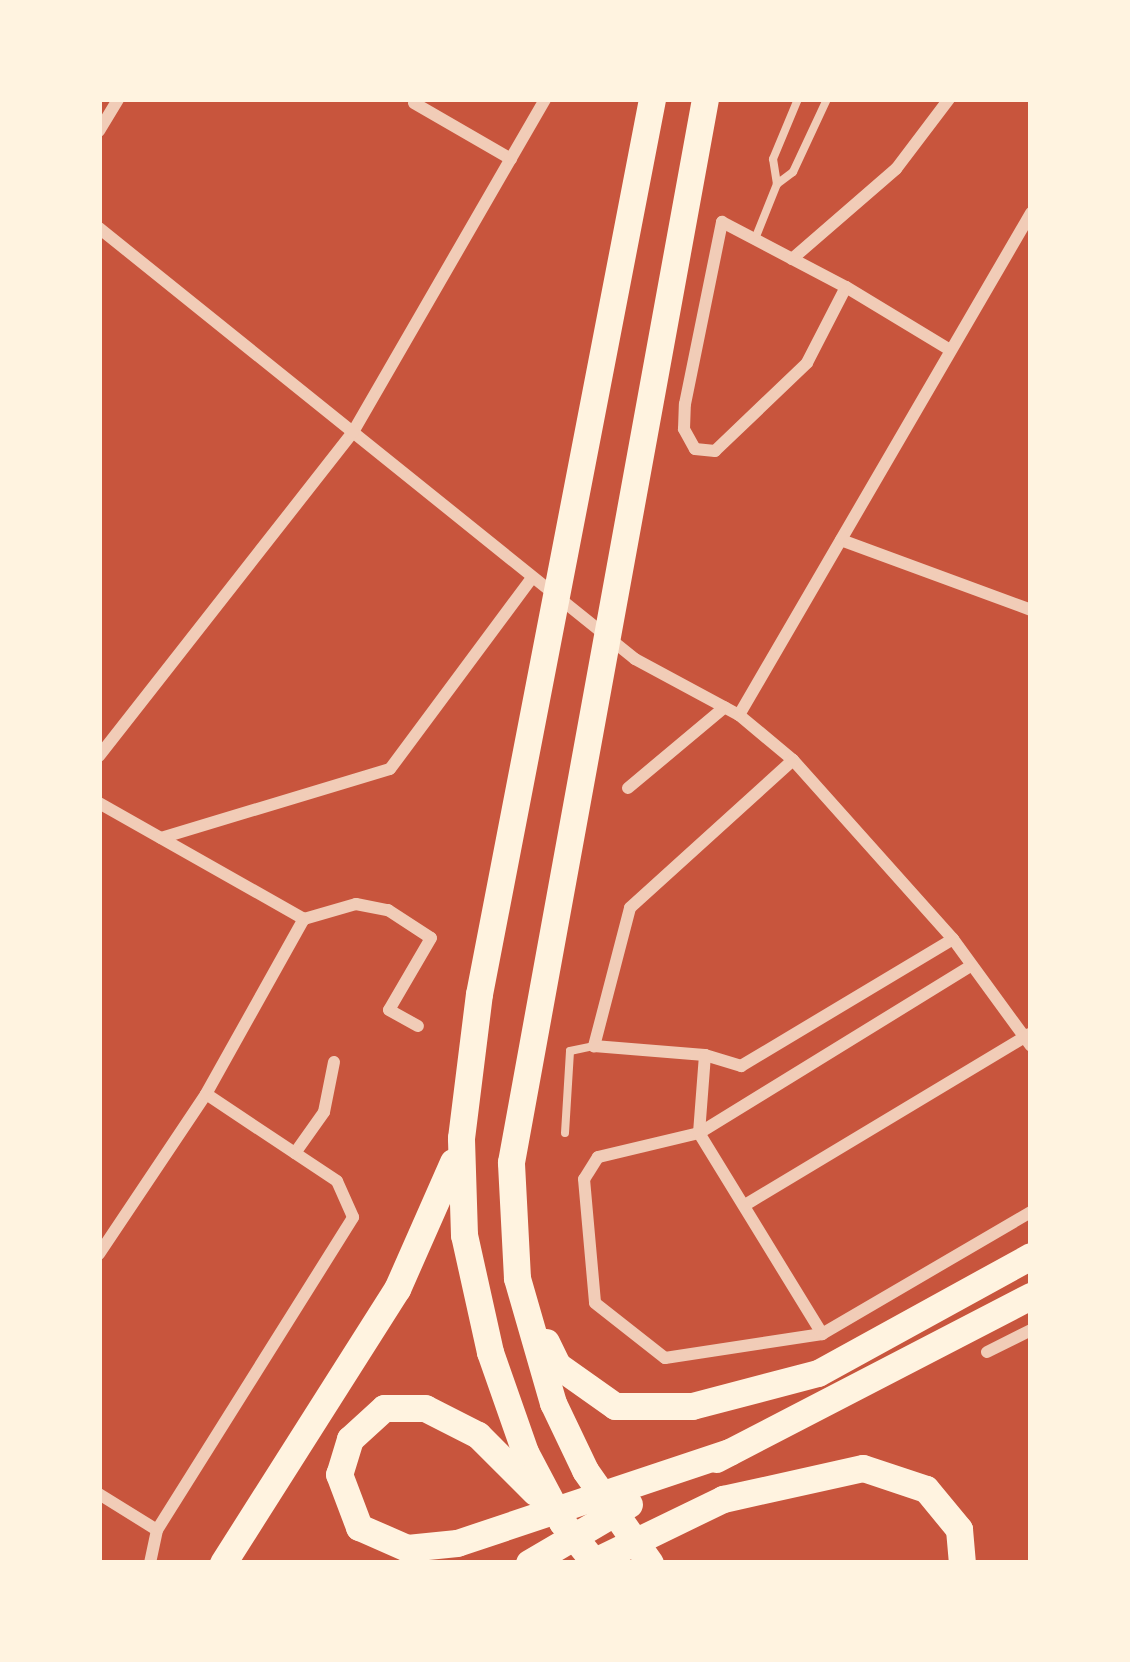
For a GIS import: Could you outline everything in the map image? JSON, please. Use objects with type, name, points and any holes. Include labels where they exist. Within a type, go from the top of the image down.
[{"type":"highway","points":[[223,1563],[397,1288],[443,1195],[461,1138],[487,950],[652,99]]},
{"type":"highway","points":[[649,1561],[585,1470],[553,1402],[517,1278],[511,1162],[528,1046],[705,99]]},
{"type":"highway","points":[[461,1138],[475,1300],[525,1452],[562,1522]]},
{"type":"highway","points":[[517,1278],[557,1365],[615,1406],[692,1406],[818,1373],[1031,1256]]},
{"type":"highway","points":[[962,1563],[949,1510],[894,1472],[863,1468],[723,1499],[593,1563],[562,1522],[478,1436],[424,1408],[384,1408],[350,1438],[339,1474],[346,1505],[381,1540],[407,1548],[457,1543],[532,1520],[631,1493],[729,1452],[1031,1296]]},
{"type":"highway","points":[[539,1558],[631,1493]]},
{"type":"street","points":[[99,756],[353,432],[545,99]]},
{"type":"street","points":[[792,259],[896,170],[949,99]]},
{"type":"street","points":[[99,131],[116,100]]},
{"type":"street","points":[[412,100],[511,160]]},
{"type":"street","points":[[739,715],[1031,213]]},
{"type":"street","points":[[846,287],[807,362],[716,451],[695,449],[684,429],[685,404],[722,222],[846,287],[950,350]]},
{"type":"street","points":[[99,228],[634,659],[739,715],[793,760],[952,939],[969,967],[1029,1039],[745,1205]]},
{"type":"street","points":[[841,540],[1031,610]]},
{"type":"street","points":[[160,838],[391,770],[532,579]]},
{"type":"street","points":[[628,788],[725,707]]},
{"type":"street","points":[[793,760],[630,908],[594,1046],[705,1055],[741,1066],[952,939]]},
{"type":"street","points":[[99,803],[304,919]]},
{"type":"street","points":[[99,1254],[206,1094],[304,919],[356,904],[388,910],[431,938],[389,1010],[418,1027]]},
{"type":"street","points":[[969,967],[699,1133],[598,1156],[584,1179],[595,1303],[665,1358],[822,1334],[1031,1212]]},
{"type":"street","points":[[705,1055],[699,1133],[822,1334]]},
{"type":"street","points":[[295,1153],[324,1112],[334,1062]]},
{"type":"street","points":[[151,1563],[157,1530],[353,1217],[339,1177],[206,1094]]},
{"type":"street","points":[[987,1352],[1031,1330]]},
{"type":"street","points":[[99,1494],[157,1530]]},
{"type":"lane","points":[[755,239],[777,184],[773,159],[798,99]]},
{"type":"lane","points":[[777,184],[793,172],[827,99]]},
{"type":"lane","points":[[565,1132],[570,1051],[594,1046]]}]
